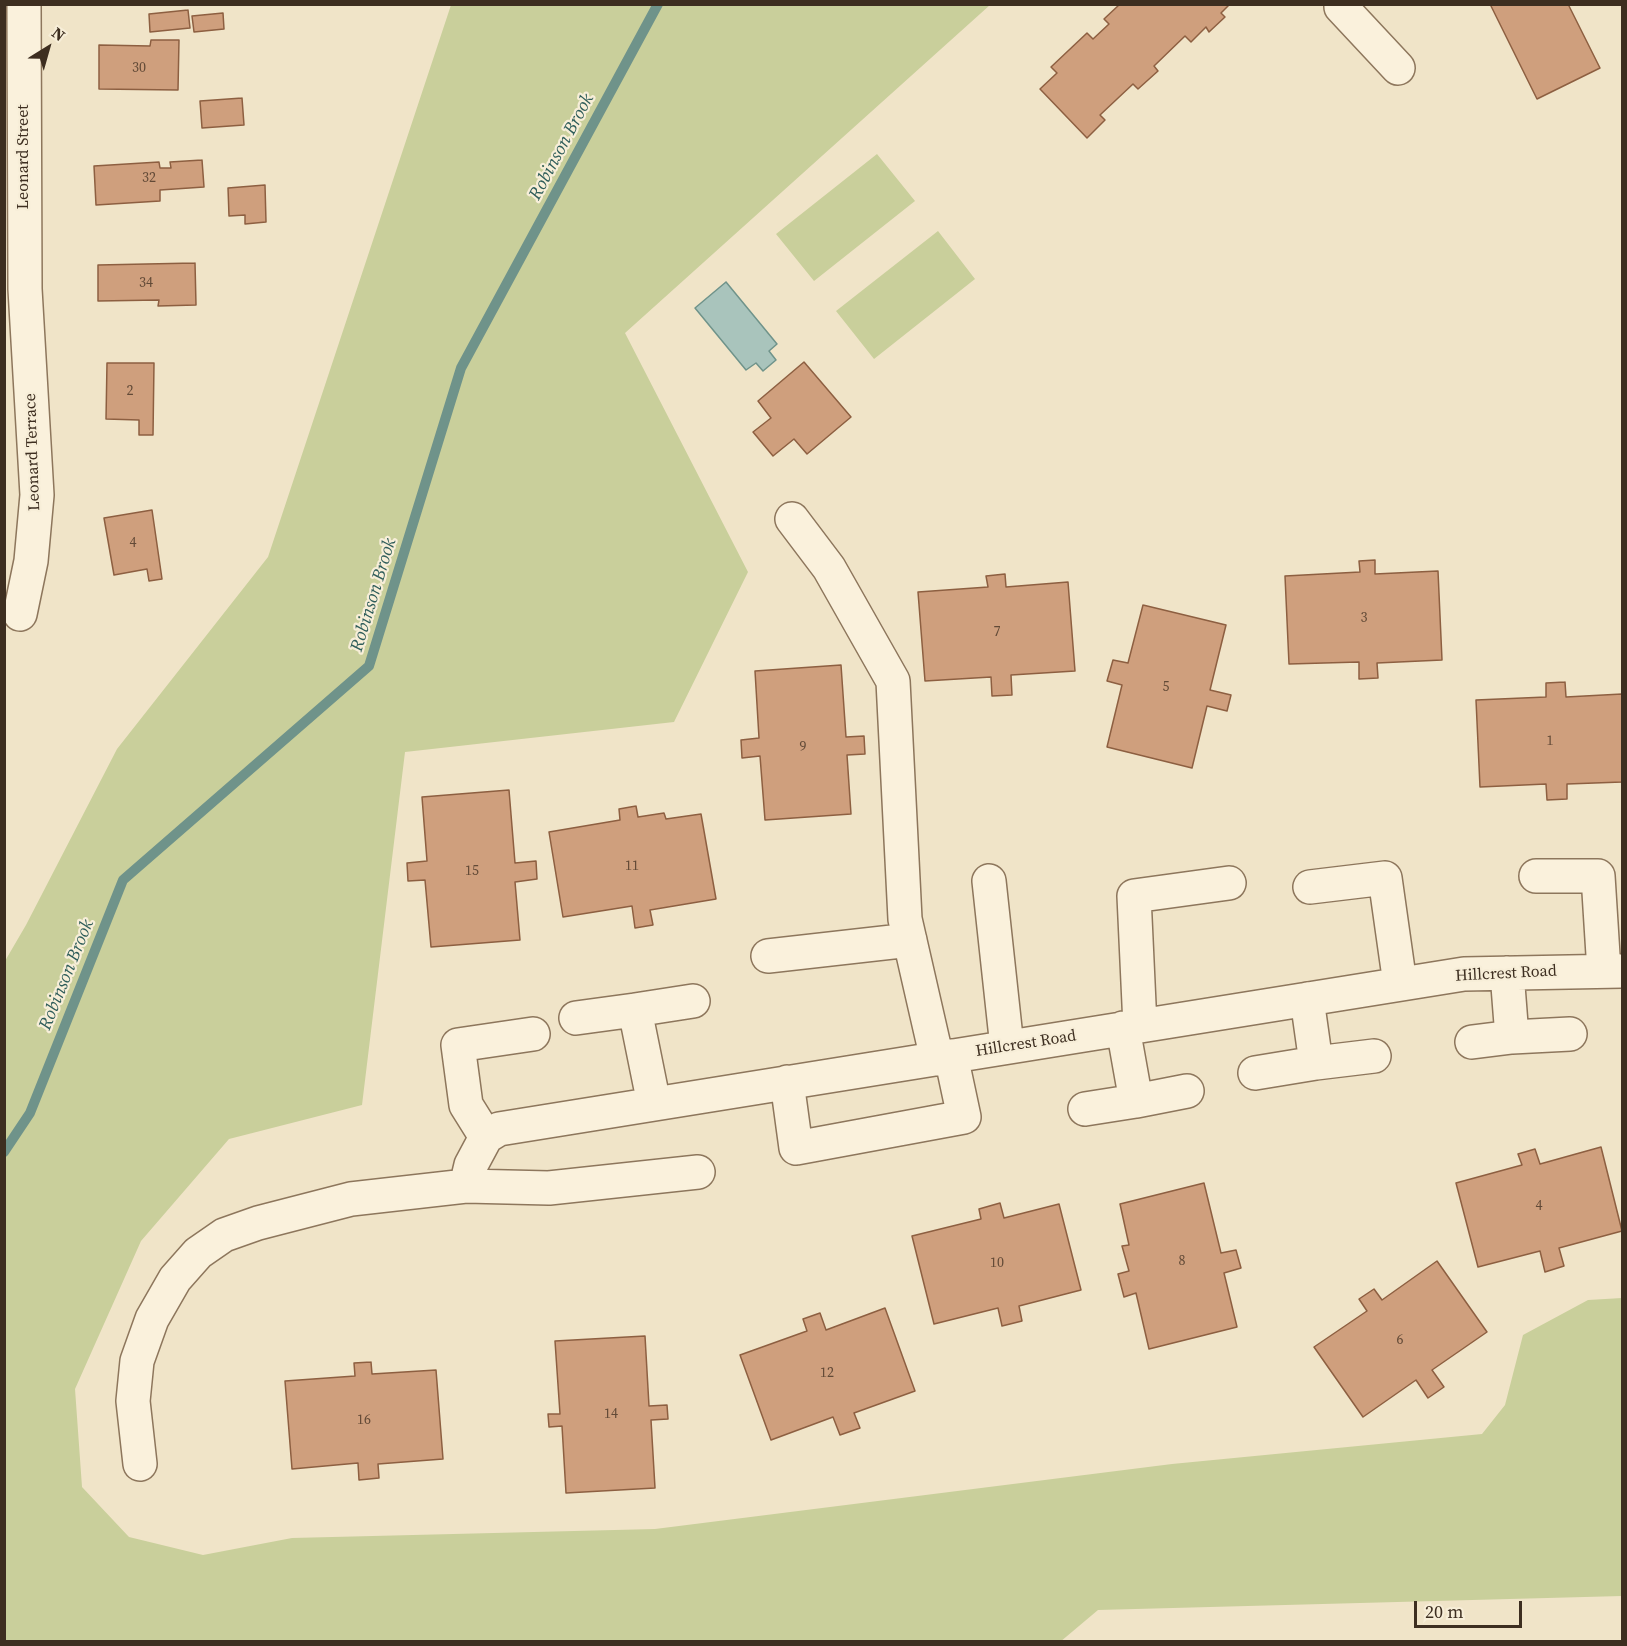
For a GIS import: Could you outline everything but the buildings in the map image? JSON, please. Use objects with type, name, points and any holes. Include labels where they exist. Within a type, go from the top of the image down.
[{"type":"street","name":"Leonard Street","points":[[15,290],[24,4]]},
{"type":"street","points":[[1341,4],[1341,7],[1398,68]]},
{"type":"street","name":"Leonard Terrace","points":[[15,290],[37,495],[31,561],[20,614]]},
{"type":"street","points":[[787,1082],[796,1148],[964,1117],[944,1057],[905,920],[893,681],[829,568],[792,519]]},
{"type":"street","points":[[1536,876],[1610,876],[1613,971]]},
{"type":"street","points":[[1310,886],[1385,878],[1400,984]]},
{"type":"street","points":[[989,881],[1007,1047]]},
{"type":"street","points":[[1136,1101],[1132,1027],[1134,896],[1229,883]]},
{"type":"street","points":[[768,956],[910,940]]},
{"type":"street","name":"Hillcrest Road","points":[[486,1137],[499,1129],[1464,974],[1613,971]]},
{"type":"street","points":[[1507,973],[1512,1036]]},
{"type":"street","points":[[1307,999],[1316,1063]]},
{"type":"street","points":[[576,1018],[693,1001]]},
{"type":"street","points":[[635,1010],[654,1104]]},
{"type":"street","points":[[466,1186],[471,1165],[486,1137],[466,1105],[458,1045],[533,1034]]},
{"type":"street","points":[[1472,1042],[1512,1036],[1570,1035]]},
{"type":"street","points":[[1255,1073],[1374,1056]]},
{"type":"street","points":[[1085,1109],[1187,1091]]},
{"type":"street","points":[[140,1464],[133,1401],[137,1361],[152,1319],[175,1279],[198,1253],[224,1235],[258,1223],[351,1199],[466,1186],[549,1188],[698,1172]]},
{"type":"green space","points":[[451,5],[990,5],[625,333],[748,572],[674,722],[405,752],[362,1105],[229,1139],[141,1241],[75,1389],[82,1487],[129,1537],[203,1555],[292,1538],[655,1529],[1172,1464],[1482,1434],[1505,1405],[1523,1335],[1588,1300],[1622,1298],[1622,1596],[1098,1610],[1060,1642],[5,1641],[5,961],[117,749],[268,557]]},
{"type":"green space","points":[[877,154],[915,201],[814,281],[776,234]]},
{"type":"green space","points":[[938,231],[975,279],[874,359],[836,311]]},
{"type":"water","points":[[726,282],[777,344],[769,351],[776,360],[763,371],[756,363],[746,370],[695,308]]},
{"type":"waterway","name":"Robinson Brook","points":[[4,1152],[30,1113],[123,880],[369,666],[461,368],[658,4]]}]
